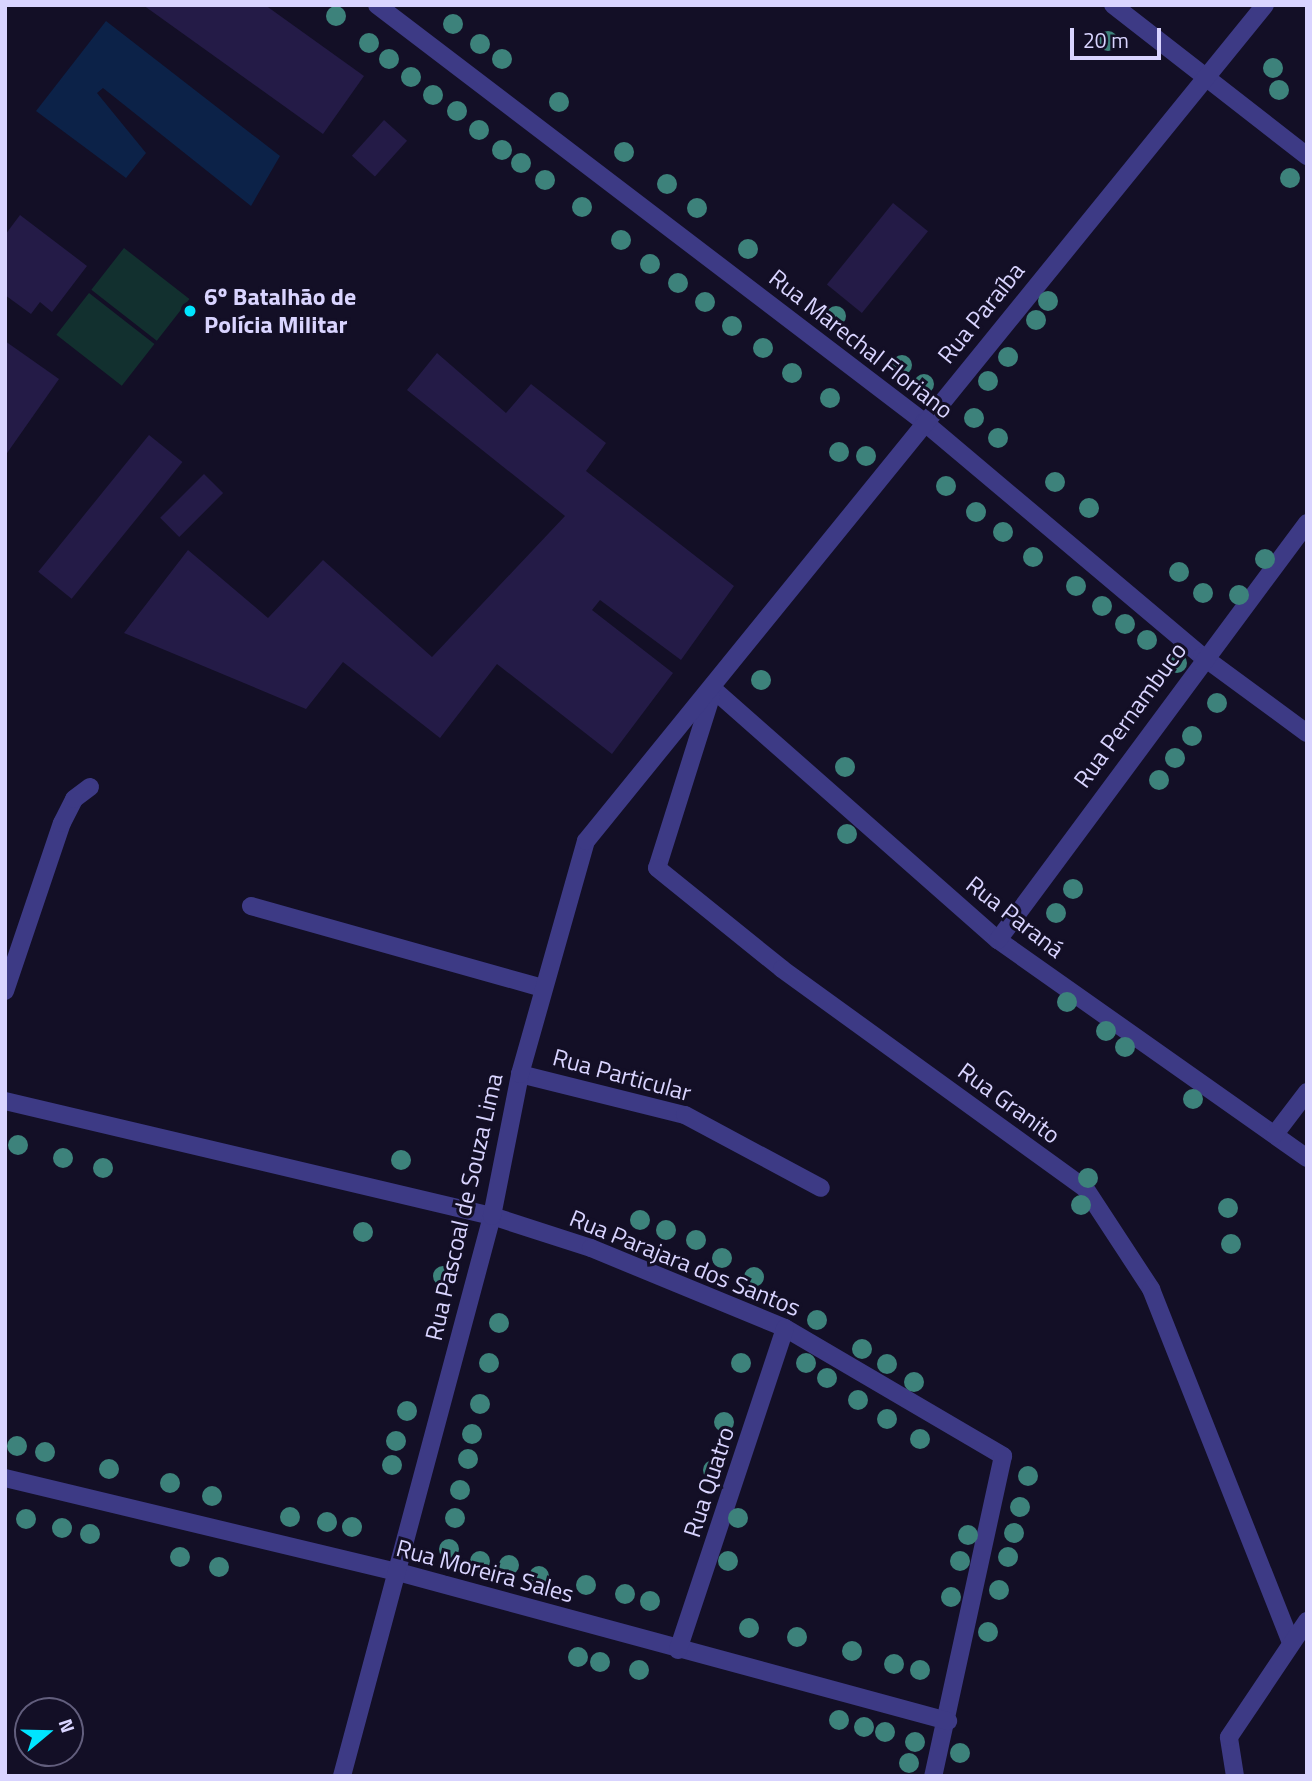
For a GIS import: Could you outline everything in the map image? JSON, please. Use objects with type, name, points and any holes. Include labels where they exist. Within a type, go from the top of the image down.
[{"type":"street","name":"Rua Marechal Floriano","points":[[377,5],[924,422],[1202,656],[1307,733]]},
{"type":"street","points":[[1113,5],[1307,156]]},
{"type":"street","name":"Rua Paraíba","points":[[713,689],[924,422],[1265,5]]},
{"type":"street","name":"Rua Pernambuco","points":[[998,940],[1202,656],[1307,523]]},
{"type":"street","name":"Rua Paraná","points":[[713,689],[998,940],[1307,1158]]},
{"type":"street","name":"Rua Pascoal de Souza Lima","points":[[342,1776],[492,1216],[520,1074],[542,988],[586,841],[713,689]]},
{"type":"street","name":"Rua Granito","points":[[713,689],[657,868],[782,968],[1085,1188],[1151,1289],[1291,1642]]},
{"type":"street","points":[[5,991],[62,823],[74,799],[90,787]]},
{"type":"street","points":[[251,906],[542,988]]},
{"type":"street","name":"Rua Particular","points":[[520,1074],[685,1115],[821,1188]]},
{"type":"street","points":[[1275,1135],[1307,1092]]},
{"type":"street","name":"Rua Parajara dos Santos","points":[[5,1101],[492,1216],[591,1248],[785,1328],[1003,1456],[948,1721],[933,1776]]},
{"type":"street","name":"Rua Quatro","points":[[678,1650],[785,1328]]},
{"type":"street","name":"Rua Moreira Sales","points":[[5,1478],[398,1572],[948,1721]]},
{"type":"street","points":[[1235,1776],[1229,1737],[1307,1621]]},
{"type":"green space","points":[[124,248],[189,299],[157,341],[91,290]]},
{"type":"green space","points":[[89,293],[154,344],[122,386],[56,335]]},
{"type":"water","points":[[106,21],[280,156],[251,206],[103,88],[97,93],[146,153],[126,178],[36,111]]},
{"type":"building","points":[[143,5],[265,5],[364,76],[323,134]]},
{"type":"building","points":[[384,120],[407,141],[375,176],[352,156]]},
{"type":"building","points":[[893,203],[928,231],[862,313],[827,285]]},
{"type":"building","points":[[20,215],[87,266],[52,312],[40,302],[31,314],[5,295],[5,235]]},
{"type":"building","points":[[5,341],[59,379],[5,456]]},
{"type":"building","points":[[437,353],[506,413],[531,384],[606,443],[586,471],[734,586],[681,660],[600,600],[592,610],[673,673],[612,754],[497,664],[440,738],[343,662],[306,709],[124,633],[188,550],[268,618],[323,560],[432,657],[565,516],[407,390]]},
{"type":"building","points":[[149,435],[182,462],[72,599],[38,572]]},
{"type":"building","points":[[204,474],[223,493],[179,537],[160,518]]},
{"type":"place","name":"6º Batalhão de Polícia Militar","points":[[190,311]]}]
